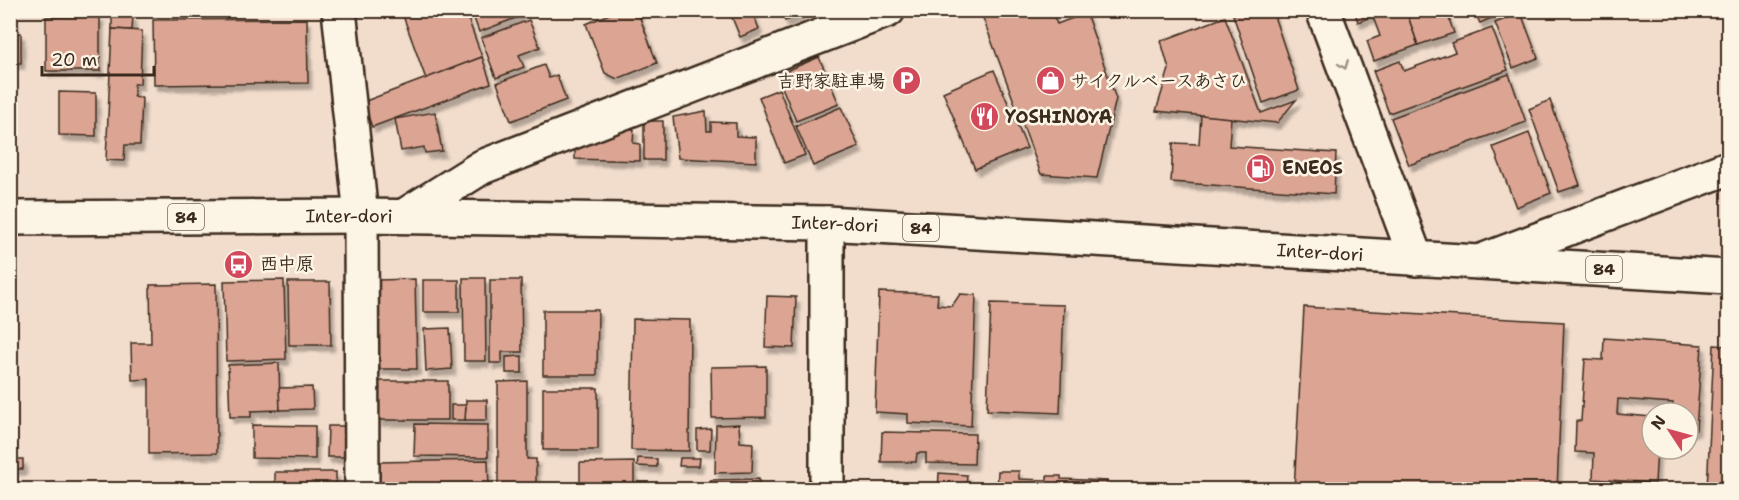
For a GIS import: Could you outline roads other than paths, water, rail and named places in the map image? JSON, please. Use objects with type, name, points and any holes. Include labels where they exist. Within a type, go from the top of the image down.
[{"type":"street","points":[[339,10],[361,216],[362,489]]},
{"type":"street","points":[[404,216],[482,167],[888,10]]},
{"type":"street","points":[[1323,10],[1416,259]]},
{"type":"street","points":[[1479,262],[1728,168]]},
{"type":"street","name":"Inter-dori","points":[[10,218],[404,216],[827,223],[1728,277]]},
{"type":"street","points":[[827,223],[827,489]]},
{"type":"place","name":"吉野家駐車場","points":[[906,81]]},
{"type":"place","name":"サイクルベースあさひ","points":[[1050,81]]},
{"type":"place","name":"YOSHINOYA","points":[[984,117]]},
{"type":"place","name":"ENEOS","points":[[1261,168]]},
{"type":"place","name":"西中原","points":[[239,264]]}]
